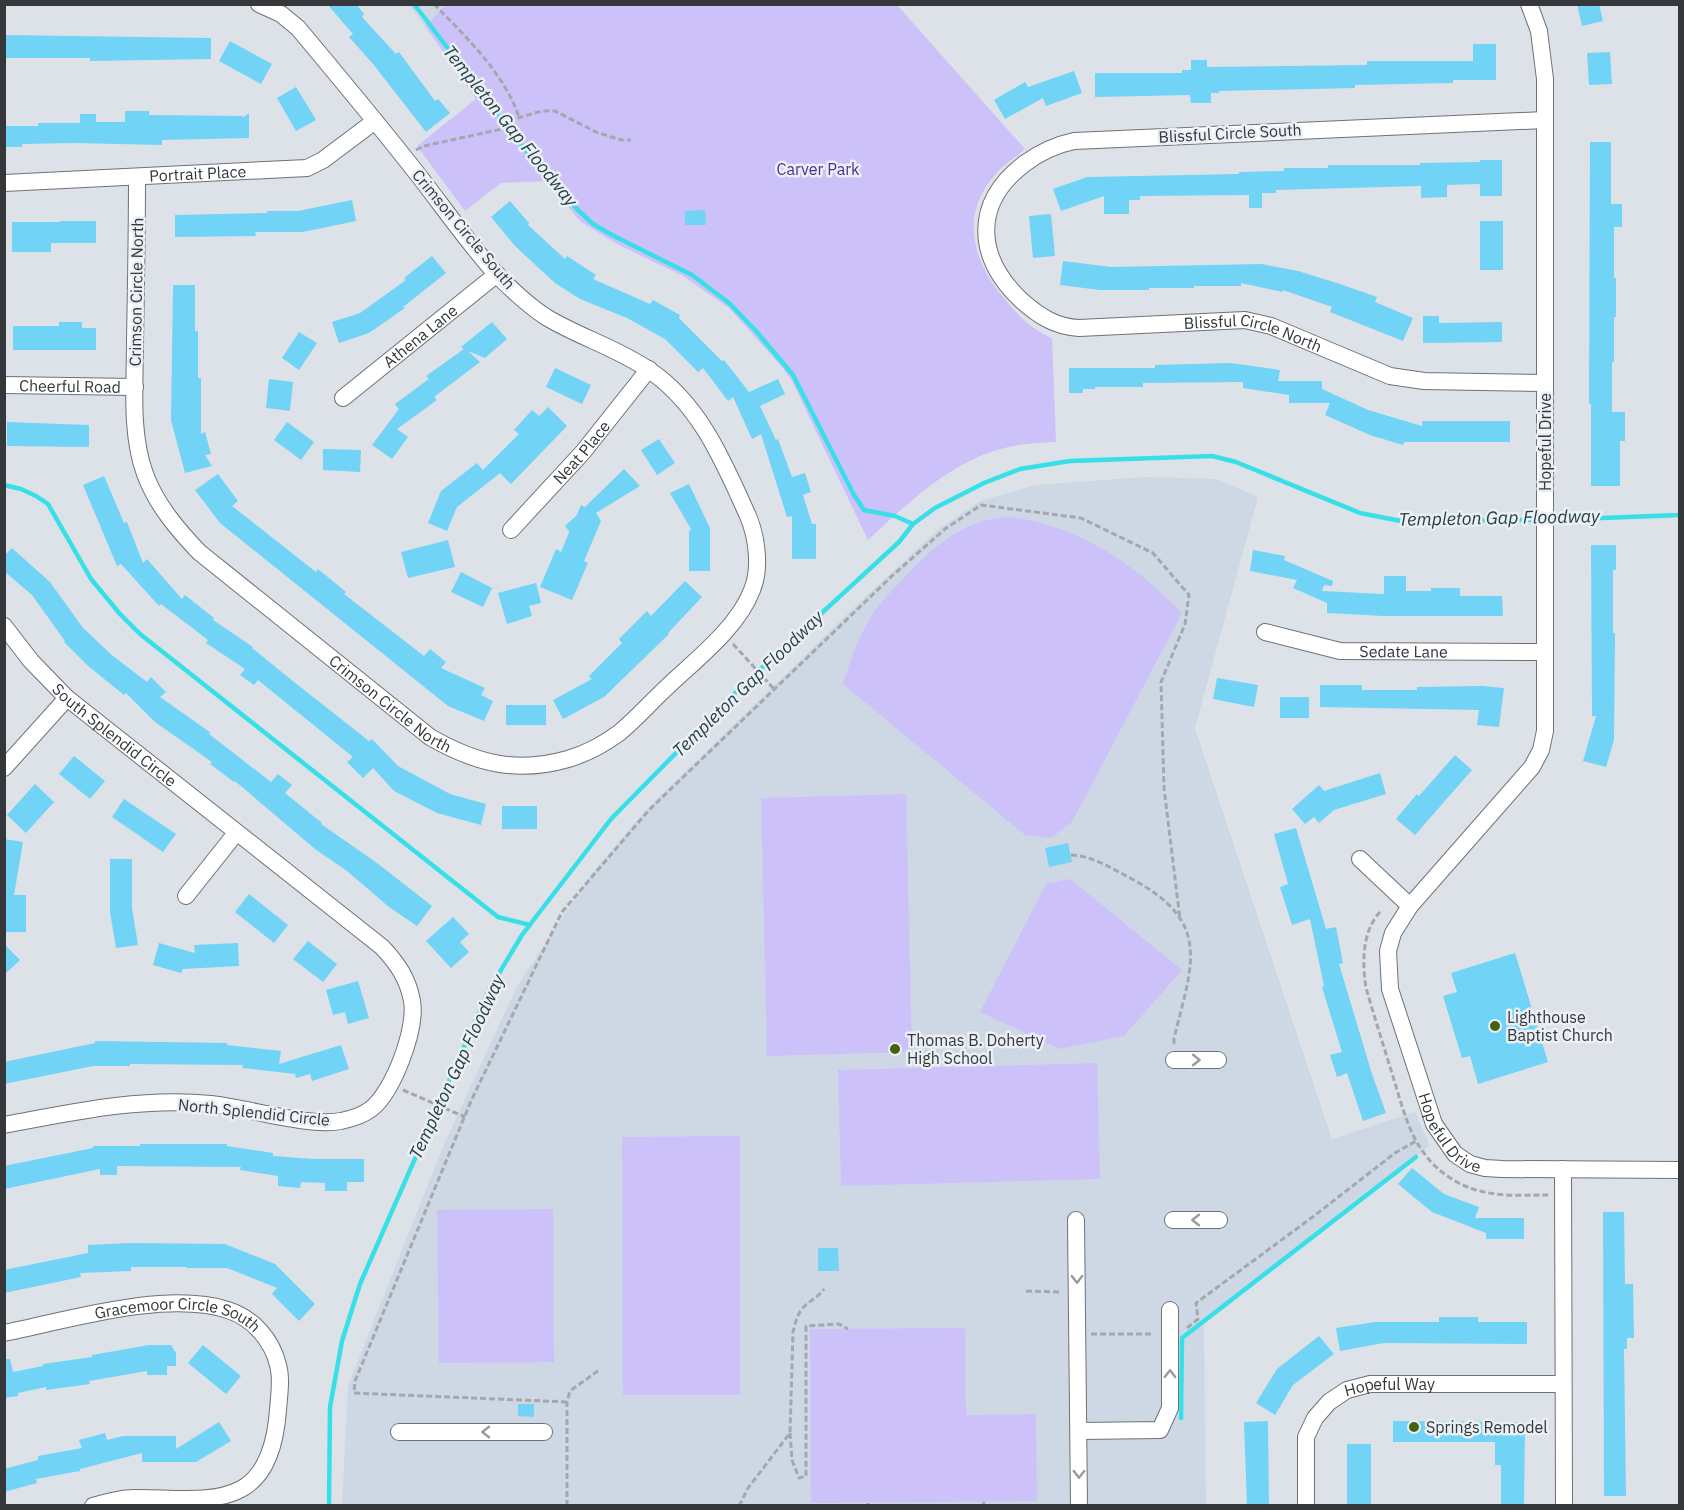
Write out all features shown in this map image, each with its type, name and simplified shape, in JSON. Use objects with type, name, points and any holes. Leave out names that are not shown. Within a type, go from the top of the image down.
[{"type":"street","name":"Crimson Circle South","points":[[259,4],[280,14],[298,28],[497,274],[533,308],[548,318],[649,369],[666,382],[698,418]]},
{"type":"street","name":"Hopeful Drive","points":[[1529,4],[1539,31],[1543,55],[1545,730],[1541,750],[1532,767],[1410,906],[1393,933],[1388,951],[1390,989],[1434,1124],[1455,1154],[1470,1164],[1485,1168],[1680,1170]]},
{"type":"street","name":"Blissful Circle South","points":[[989,253],[985,223],[989,207],[998,189],[1026,163],[1049,148],[1062,144],[1108,139],[1544,120]]},
{"type":"street","name":"Portrait Place","points":[[4,183],[306,168],[323,160],[375,121]]},
{"type":"street","name":"Crimson Circle North","points":[[137,177],[135,387],[139,445],[145,474],[164,511],[199,552],[420,730],[456,752],[486,763],[514,766],[543,765],[569,759],[596,747],[619,733],[723,633],[742,609],[753,588],[756,565],[755,543],[750,520],[713,442],[698,418]]},
{"type":"street","name":"Blissful Circle North","points":[[989,253],[996,269],[1013,292],[1033,310],[1059,325],[1079,328],[1245,321],[1271,326],[1390,376],[1424,381],[1545,383]]},
{"type":"street","name":"Athena Lane","points":[[343,398],[497,274]]},
{"type":"street","name":"Neat Place","points":[[511,530],[583,452],[649,369]]},
{"type":"street","name":"Cheerful Road","points":[[4,385],[135,387]]},
{"type":"street","name":"South Splendid Circle","points":[[4,626],[31,661],[67,698],[382,947],[400,966],[413,1004],[412,1025],[401,1058]]},
{"type":"street","name":"Sedate Lane","points":[[1265,632],[1340,651],[1544,652]]},
{"type":"street","points":[[4,768],[67,698]]},
{"type":"street","points":[[186,896],[236,833]]},
{"type":"street","points":[[1360,859],[1410,906]]},
{"type":"street","name":"North Splendid Circle","points":[[4,1125],[83,1109],[159,1102],[212,1104],[309,1120],[341,1121],[370,1109],[380,1099],[401,1058]]},
{"type":"street","points":[[1174,1060],[1218,1060]]},
{"type":"street","points":[[1563,1169],[1564,1506]]},
{"type":"street","points":[[1076,1220],[1079,1506]]},
{"type":"street","points":[[1173,1220],[1219,1220]]},
{"type":"street","name":"Gracemoor Circle South","points":[[4,1333],[172,1303],[228,1310],[247,1319],[261,1331],[272,1348],[278,1366],[280,1385],[272,1444],[265,1463],[243,1489],[224,1496],[131,1498],[93,1506]]},
{"type":"street","points":[[1079,1431],[1160,1430],[1170,1408],[1170,1310]]},
{"type":"street","name":"Hopeful Way","points":[[1306,1506],[1306,1437],[1315,1418],[1329,1401],[1347,1390],[1370,1384],[1563,1384]]},
{"type":"street","points":[[399,1432],[544,1432]]},
{"type":"path","points":[[434,4],[490,66],[515,105],[519,117]]},
{"type":"path","points":[[412,153],[424,146],[501,129],[514,119],[542,111],[555,111],[596,132],[621,140],[631,140]]},
{"type":"path","points":[[567,1402],[354,1393],[355,1381],[465,1117],[562,912],[649,810],[945,529],[981,505],[1081,518],[1153,553],[1189,595],[1185,624],[1161,682],[1164,788],[1180,919]]},
{"type":"path","points":[[723,633],[774,689]]},
{"type":"path","points":[[1071,855],[1086,855],[1144,885],[1173,907],[1187,928],[1192,949],[1188,983],[1174,1038],[1174,1060]]},
{"type":"path","points":[[1077,1334],[1179,1334],[1198,1319],[1196,1303],[1395,1153],[1416,1141],[1366,988],[1363,969],[1364,951],[1374,918],[1380,912]]},
{"type":"path","points":[[389,1084],[465,1117]]},
{"type":"path","points":[[824,1289],[803,1308],[793,1332],[790,1433],[792,1460],[799,1478],[806,1476],[806,1326],[839,1324],[848,1329]]},
{"type":"path","points":[[567,1506],[567,1402],[570,1391],[599,1370]]},
{"type":"path","points":[[739,1506],[748,1488],[790,1433]]},
{"type":"shaded area","points":[[408,5],[446,5],[425,26]]},
{"type":"shaded area","name":"Thomas B. Doherty High School","points":[[1146,477],[1217,479],[1258,497],[1195,728],[1332,1139],[1415,1112],[1430,1145],[1204,1324],[1206,1505],[342,1506],[348,1386],[442,1149],[517,986],[592,873],[644,812],[865,597],[940,528],[980,501],[1035,485]]},
{"type":"green space","name":"Carver Park","points":[[446,5],[897,5],[1025,149],[997,172],[983,191],[977,206],[974,238],[984,269],[1003,297],[1031,326],[1052,338],[1056,442],[1019,445],[997,450],[956,468],[919,495],[868,540],[792,381],[729,308],[683,276],[617,244],[581,222],[546,181],[501,183],[465,211],[417,146],[476,99],[425,26]]},
{"type":"green space","points":[[1009,517],[1060,529],[1104,550],[1144,578],[1182,613],[1072,822],[1051,838],[1025,835],[843,684],[857,643],[872,615],[912,569],[936,547],[963,529],[992,519]]},
{"type":"green space","points":[[906,794],[912,1052],[767,1056],[761,798]]},
{"type":"green space","points":[[1070,879],[1182,970],[1124,1036],[1060,1049],[980,1012],[1046,884]]},
{"type":"green space","points":[[1097,1063],[1100,1179],[841,1186],[838,1070]]},
{"type":"green space","points":[[740,1136],[740,1395],[623,1395],[622,1137]]},
{"type":"green space","points":[[553,1209],[554,1362],[439,1363],[437,1210]]},
{"type":"green space","points":[[965,1328],[966,1415],[1036,1414],[1037,1501],[811,1503],[810,1329]]},
{"type":"building","points":[[327,4],[356,4],[364,14],[362,17],[396,54],[399,52],[435,101],[438,99],[450,113],[426,132],[349,37],[353,34]]},
{"type":"building","points":[[1577,4],[1599,4],[1603,21],[1582,26]]},
{"type":"building","points":[[4,35],[211,38],[211,59],[90,61],[90,58],[4,58]]},
{"type":"building","points":[[230,41],[272,64],[261,84],[219,61]]},
{"type":"building","points":[[1473,44],[1496,44],[1496,80],[1355,85],[1355,88],[1219,91],[1219,93],[1211,93],[1211,103],[1191,103],[1190,95],[1095,97],[1095,73],[1182,73],[1182,70],[1191,70],[1191,60],[1207,60],[1207,67],[1367,65],[1367,61],[1473,61]]},
{"type":"building","points":[[1610,52],[1612,84],[1589,85],[1587,53]]},
{"type":"building","points":[[1074,71],[1082,93],[1046,106],[1043,98],[1005,119],[994,100],[1025,82],[1028,87]]},
{"type":"building","points":[[296,87],[316,120],[296,131],[277,98]]},
{"type":"building","points":[[125,111],[149,111],[149,115],[243,116],[242,118],[249,113],[249,138],[162,140],[162,145],[74,143],[22,144],[22,147],[4,147],[4,126],[80,123],[80,114],[96,114],[96,122],[125,122]]},
{"type":"building","points":[[1590,142],[1611,142],[1611,204],[1622,204],[1622,227],[1614,227],[1616,317],[1614,317],[1614,362],[1612,362],[1612,412],[1625,412],[1625,441],[1620,441],[1620,486],[1591,486]]},
{"type":"building","points":[[1480,160],[1502,160],[1502,196],[1480,196],[1480,184],[1447,185],[1447,197],[1421,198],[1421,186],[1276,190],[1276,193],[1262,193],[1262,208],[1249,208],[1249,195],[1140,196],[1140,200],[1129,200],[1129,214],[1104,214],[1104,196],[1061,211],[1053,189],[1087,177],[1239,174],[1239,172],[1284,171],[1284,168],[1328,168],[1328,165],[1420,165],[1420,163],[1480,162]]},
{"type":"building","points":[[352,200],[356,221],[303,232],[255,232],[256,236],[175,237],[175,215],[298,211]]},
{"type":"building","points":[[510,201],[529,223],[528,225],[565,259],[567,256],[596,275],[593,279],[650,304],[653,300],[680,315],[679,318],[722,361],[724,360],[749,392],[778,379],[785,394],[760,406],[776,440],[778,439],[792,477],[805,473],[811,492],[803,495],[812,524],[816,524],[816,559],[792,559],[792,516],[787,517],[761,434],[752,439],[733,397],[728,401],[703,368],[698,372],[665,339],[627,318],[580,299],[555,283],[515,246],[491,217]]},
{"type":"building","points":[[705,210],[706,225],[685,225],[685,211]]},
{"type":"building","points":[[1051,214],[1055,256],[1033,258],[1029,216]]},
{"type":"building","points":[[96,221],[96,243],[51,243],[51,252],[12,252],[12,222]]},
{"type":"building","points":[[1480,221],[1503,221],[1503,270],[1480,270]]},
{"type":"building","points":[[432,256],[446,273],[403,307],[405,308],[369,333],[339,343],[332,322],[360,313],[406,280],[404,278]]},
{"type":"building","points":[[1063,261],[1111,267],[1261,264],[1298,271],[1377,297],[1375,302],[1413,318],[1403,341],[1330,312],[1332,307],[1283,290],[1283,292],[1241,283],[1241,286],[1194,286],[1194,288],[1149,288],[1149,290],[1100,290],[1060,285]]},
{"type":"building","points":[[173,285],[195,285],[198,378],[201,378],[201,434],[205,432],[211,454],[205,455],[212,466],[185,473],[171,420]]},
{"type":"building","points":[[1423,316],[1439,316],[1439,323],[1502,322],[1502,342],[1423,343]]},
{"type":"building","points":[[59,322],[82,322],[82,328],[96,328],[96,350],[13,350],[13,326],[59,326]]},
{"type":"building","points":[[492,322],[507,339],[485,358],[468,351],[480,362],[434,397],[437,400],[397,429],[408,437],[392,459],[372,445],[399,409],[395,404],[429,379],[426,376],[464,349],[461,347]]},
{"type":"building","points":[[299,332],[317,343],[299,370],[282,358]]},
{"type":"building","points":[[1231,363],[1280,370],[1278,381],[1322,381],[1322,389],[1368,410],[1422,426],[1422,421],[1510,421],[1510,442],[1404,442],[1403,445],[1370,435],[1325,415],[1330,403],[1289,403],[1289,395],[1243,388],[1243,382],[1143,383],[1143,387],[1095,387],[1095,389],[1083,389],[1083,393],[1069,393],[1069,368],[1155,368],[1155,365]]},
{"type":"building","points":[[555,368],[591,385],[582,404],[546,387]]},
{"type":"building","points":[[269,379],[293,382],[290,411],[266,408]]},
{"type":"building","points":[[548,407],[567,426],[511,484],[500,473],[457,507],[447,531],[428,523],[441,491],[477,463],[483,470],[519,434],[514,430],[532,410],[539,416]]},
{"type":"building","points":[[7,422],[89,425],[89,447],[7,446]]},
{"type":"building","points":[[287,422],[314,442],[301,460],[274,440]]},
{"type":"building","points":[[659,439],[675,463],[657,475],[641,450]]},
{"type":"building","points":[[323,449],[361,450],[360,472],[323,470]]},
{"type":"building","points":[[624,469],[640,486],[596,513],[601,521],[584,561],[588,563],[572,600],[540,587],[556,549],[561,552],[570,530],[565,526],[577,515],[581,505],[585,507]]},
{"type":"building","points":[[218,474],[238,501],[232,506],[316,572],[318,569],[346,592],[344,594],[424,656],[430,649],[446,662],[441,668],[485,688],[481,695],[493,701],[484,721],[448,706],[220,523],[195,490]]},
{"type":"building","points":[[104,476],[124,523],[127,522],[143,563],[147,559],[182,599],[185,595],[214,618],[213,620],[253,647],[369,741],[372,739],[398,766],[450,794],[486,804],[481,825],[437,813],[394,791],[373,768],[363,778],[347,762],[353,757],[258,680],[254,685],[240,675],[245,669],[206,643],[208,640],[161,604],[159,606],[121,564],[117,566],[83,485]]},
{"type":"building","points":[[689,484],[710,528],[710,571],[689,571],[689,531],[691,529],[670,493]]},
{"type":"building","points":[[448,540],[455,567],[408,578],[401,552]]},
{"type":"building","points":[[1591,545],[1616,545],[1616,570],[1613,570],[1614,740],[1606,767],[1583,761],[1596,716],[1592,716]]},
{"type":"building","points":[[12,548],[50,582],[83,628],[113,656],[147,682],[151,677],[166,692],[160,697],[211,733],[209,734],[271,782],[278,774],[292,785],[285,793],[321,824],[377,863],[432,906],[417,926],[315,849],[235,781],[210,764],[212,762],[155,722],[126,693],[124,695],[87,665],[64,642],[32,595],[4,571],[4,556]]},
{"type":"building","points":[[1253,550],[1285,556],[1284,560],[1333,581],[1332,586],[1324,585],[1322,591],[1384,594],[1384,576],[1406,576],[1406,591],[1460,588],[1460,596],[1502,596],[1503,616],[1384,616],[1327,613],[1327,603],[1293,588],[1297,580],[1250,571]]},
{"type":"building","points":[[461,572],[492,588],[483,607],[451,592]]},
{"type":"building","points":[[685,581],[702,597],[669,634],[604,697],[563,719],[553,700],[592,679],[589,676],[622,643],[619,639],[647,611],[651,616]]},
{"type":"building","points":[[536,583],[541,603],[529,606],[532,616],[507,624],[498,593]]},
{"type":"building","points":[[1217,678],[1258,685],[1254,707],[1213,699]]},
{"type":"building","points":[[1320,685],[1362,685],[1362,690],[1417,690],[1417,687],[1482,686],[1504,688],[1499,727],[1477,725],[1479,710],[1320,707]]},
{"type":"building","points":[[1280,697],[1309,697],[1309,718],[1280,718]]},
{"type":"building","points":[[506,705],[546,705],[546,725],[506,725]]},
{"type":"building","points":[[1455,755],[1472,770],[1415,835],[1396,819]]},
{"type":"building","points":[[74,756],[105,781],[90,799],[59,774]]},
{"type":"building","points":[[1380,773],[1386,794],[1334,810],[1319,823],[1314,817],[1305,824],[1292,809],[1319,785],[1324,791]]},
{"type":"building","points":[[35,784],[54,802],[26,833],[7,815]]},
{"type":"building","points":[[124,799],[176,834],[163,852],[112,817]]},
{"type":"building","points":[[502,806],[537,806],[537,829],[502,829]]},
{"type":"building","points":[[1296,828],[1326,929],[1336,927],[1343,963],[1339,964],[1386,1113],[1363,1121],[1347,1073],[1337,1077],[1330,1055],[1342,1052],[1322,987],[1324,986],[1310,919],[1292,925],[1280,887],[1288,884],[1274,834]]},
{"type":"building","points":[[4,839],[23,842],[14,895],[26,895],[26,932],[4,932]]},
{"type":"building","points":[[1068,843],[1072,862],[1049,867],[1045,848]]},
{"type":"building","points":[[110,859],[132,859],[132,908],[138,945],[116,948],[110,912]]},
{"type":"building","points":[[249,894],[288,925],[274,943],[235,912]]},
{"type":"building","points":[[453,917],[469,934],[460,942],[469,952],[451,968],[426,941]]},
{"type":"building","points":[[308,941],[337,964],[323,982],[293,959]]},
{"type":"building","points":[[159,943],[195,953],[194,945],[238,943],[239,966],[183,969],[181,973],[153,965]]},
{"type":"building","points":[[4,944],[20,960],[4,975]]},
{"type":"building","name":"Lighthouse Baptist Church","points":[[1515,953],[1548,1062],[1478,1084],[1470,1056],[1462,1058],[1443,996],[1457,992],[1451,973]]},
{"type":"building","points":[[358,981],[369,1018],[348,1024],[345,1012],[333,1015],[326,990]]},
{"type":"building","points":[[95,1041],[227,1043],[227,1045],[281,1051],[279,1064],[341,1045],[349,1069],[312,1081],[310,1074],[296,1078],[295,1074],[242,1068],[243,1065],[130,1064],[130,1066],[93,1066],[4,1084],[4,1062],[95,1043]]},
{"type":"building","points":[[140,1144],[227,1144],[227,1146],[273,1153],[273,1156],[364,1159],[364,1182],[347,1182],[347,1191],[325,1191],[325,1183],[301,1182],[300,1188],[278,1186],[278,1176],[240,1170],[241,1167],[117,1166],[117,1175],[100,1175],[100,1169],[4,1189],[4,1166],[93,1148],[93,1146],[140,1146]]},
{"type":"building","points":[[1412,1168],[1444,1194],[1479,1207],[1475,1218],[1524,1218],[1524,1239],[1486,1239],[1486,1233],[1432,1212],[1398,1184]]},
{"type":"building","points":[[1603,1212],[1624,1212],[1625,1284],[1633,1284],[1634,1338],[1627,1338],[1627,1349],[1624,1349],[1626,1496],[1604,1496]]},
{"type":"building","points":[[225,1244],[275,1264],[315,1304],[299,1321],[272,1294],[277,1288],[227,1268],[131,1267],[131,1271],[80,1273],[81,1277],[4,1293],[4,1270],[88,1253],[88,1245]]},
{"type":"building","points":[[818,1248],[838,1248],[839,1271],[818,1271]]},
{"type":"building","points":[[1439,1317],[1478,1317],[1478,1322],[1527,1322],[1527,1344],[1384,1343],[1340,1351],[1336,1328],[1375,1322],[1439,1322]]},
{"type":"building","points":[[1319,1336],[1334,1354],[1293,1385],[1275,1415],[1256,1403],[1277,1369]]},
{"type":"building","points":[[149,1345],[171,1345],[176,1353],[176,1366],[167,1366],[167,1375],[147,1375],[147,1371],[89,1381],[90,1384],[46,1390],[46,1387],[4,1398],[4,1359],[10,1359],[13,1372],[43,1366],[43,1364]]},
{"type":"building","points":[[203,1345],[241,1376],[226,1394],[188,1363]]},
{"type":"building","points":[[518,1404],[534,1404],[534,1417],[518,1416]]},
{"type":"building","points":[[1268,1421],[1269,1506],[1247,1506],[1244,1422]]},
{"type":"building","points":[[1393,1421],[1525,1422],[1524,1506],[1501,1506],[1501,1465],[1495,1465],[1495,1442],[1393,1442]]},
{"type":"building","points":[[219,1422],[231,1441],[196,1462],[142,1462],[142,1453],[80,1469],[80,1471],[36,1479],[37,1483],[4,1492],[4,1469],[38,1460],[38,1456],[82,1448],[79,1440],[105,1433],[107,1440],[123,1436],[176,1436],[176,1449]]},
{"type":"building","points":[[1347,1444],[1371,1444],[1371,1506],[1347,1506]]},
{"type":"waterway","name":"Templeton Gap Floodway","points":[[414,4],[533,160],[578,210],[593,224],[612,235],[692,275],[729,303],[756,331],[793,375],[854,495],[864,510],[895,516],[913,524]]},
{"type":"waterway","name":"Templeton Gap Floodway","points":[[329,1506],[330,1407],[342,1341],[360,1284],[489,990],[522,935],[611,819],[737,691],[899,542],[913,524],[935,508],[984,483],[1020,469],[1070,461],[1212,456],[1236,462],[1360,513],[1401,521],[1541,520]]},
{"type":"waterway","points":[[4,485],[21,489],[48,504],[91,579],[140,634],[498,917],[530,925]]},
{"type":"waterway","name":"Templeton Gap Floodway","points":[[1549,520],[1680,515]]},
{"type":"waterway","points":[[1181,1418],[1182,1338],[1416,1157]]},
{"type":"place","name":"Lighthouse Baptist Church","points":[[1495,1026]]},
{"type":"place","name":"Thomas B. Doherty High School","points":[[895,1049]]},
{"type":"place","name":"Springs Remodel","points":[[1414,1427]]}]
